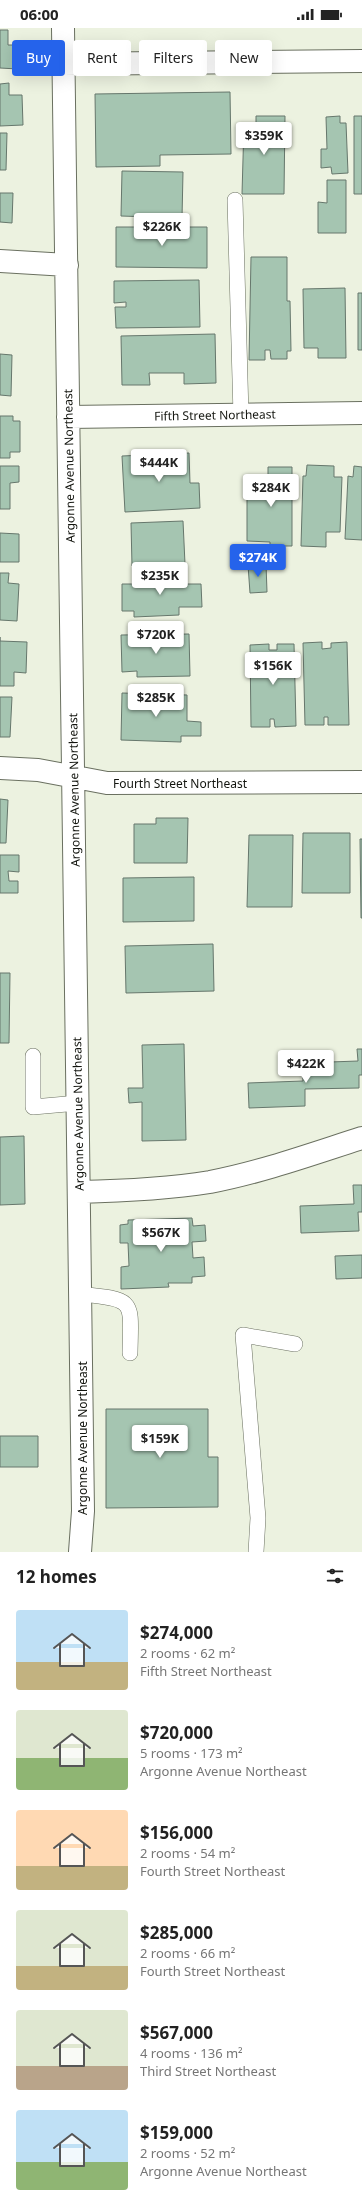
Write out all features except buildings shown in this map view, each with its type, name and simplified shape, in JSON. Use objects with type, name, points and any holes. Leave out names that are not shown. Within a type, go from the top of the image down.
[{"type":"street","name":"Argonne Avenue Northeast","points":[[63,28],[63,40]]},
{"type":"street","points":[[65,64],[362,61]]},
{"type":"street","name":"Argonne Avenue Northeast","points":[[64,76],[83,1511],[80,1552]]},
{"type":"street","points":[[0,261],[66,265]]},
{"type":"street","name":"Fifth Street Northeast","points":[[68,417],[362,413]]},
{"type":"street","name":"Fourth Street Northeast","points":[[0,768],[38,770],[107,783],[362,782]]},
{"type":"street","points":[[79,1192],[153,1190],[210,1182],[284,1163],[362,1138]]},
{"type":"lane","points":[[235,200],[241,415]]},
{"type":"lane","points":[[33,1056],[33,1107],[78,1103]]},
{"type":"lane","points":[[80,1294],[112,1297],[124,1302],[130,1308],[130,1353]]},
{"type":"lane","points":[[256,1552],[258,1518],[243,1335],[295,1344]]}]
